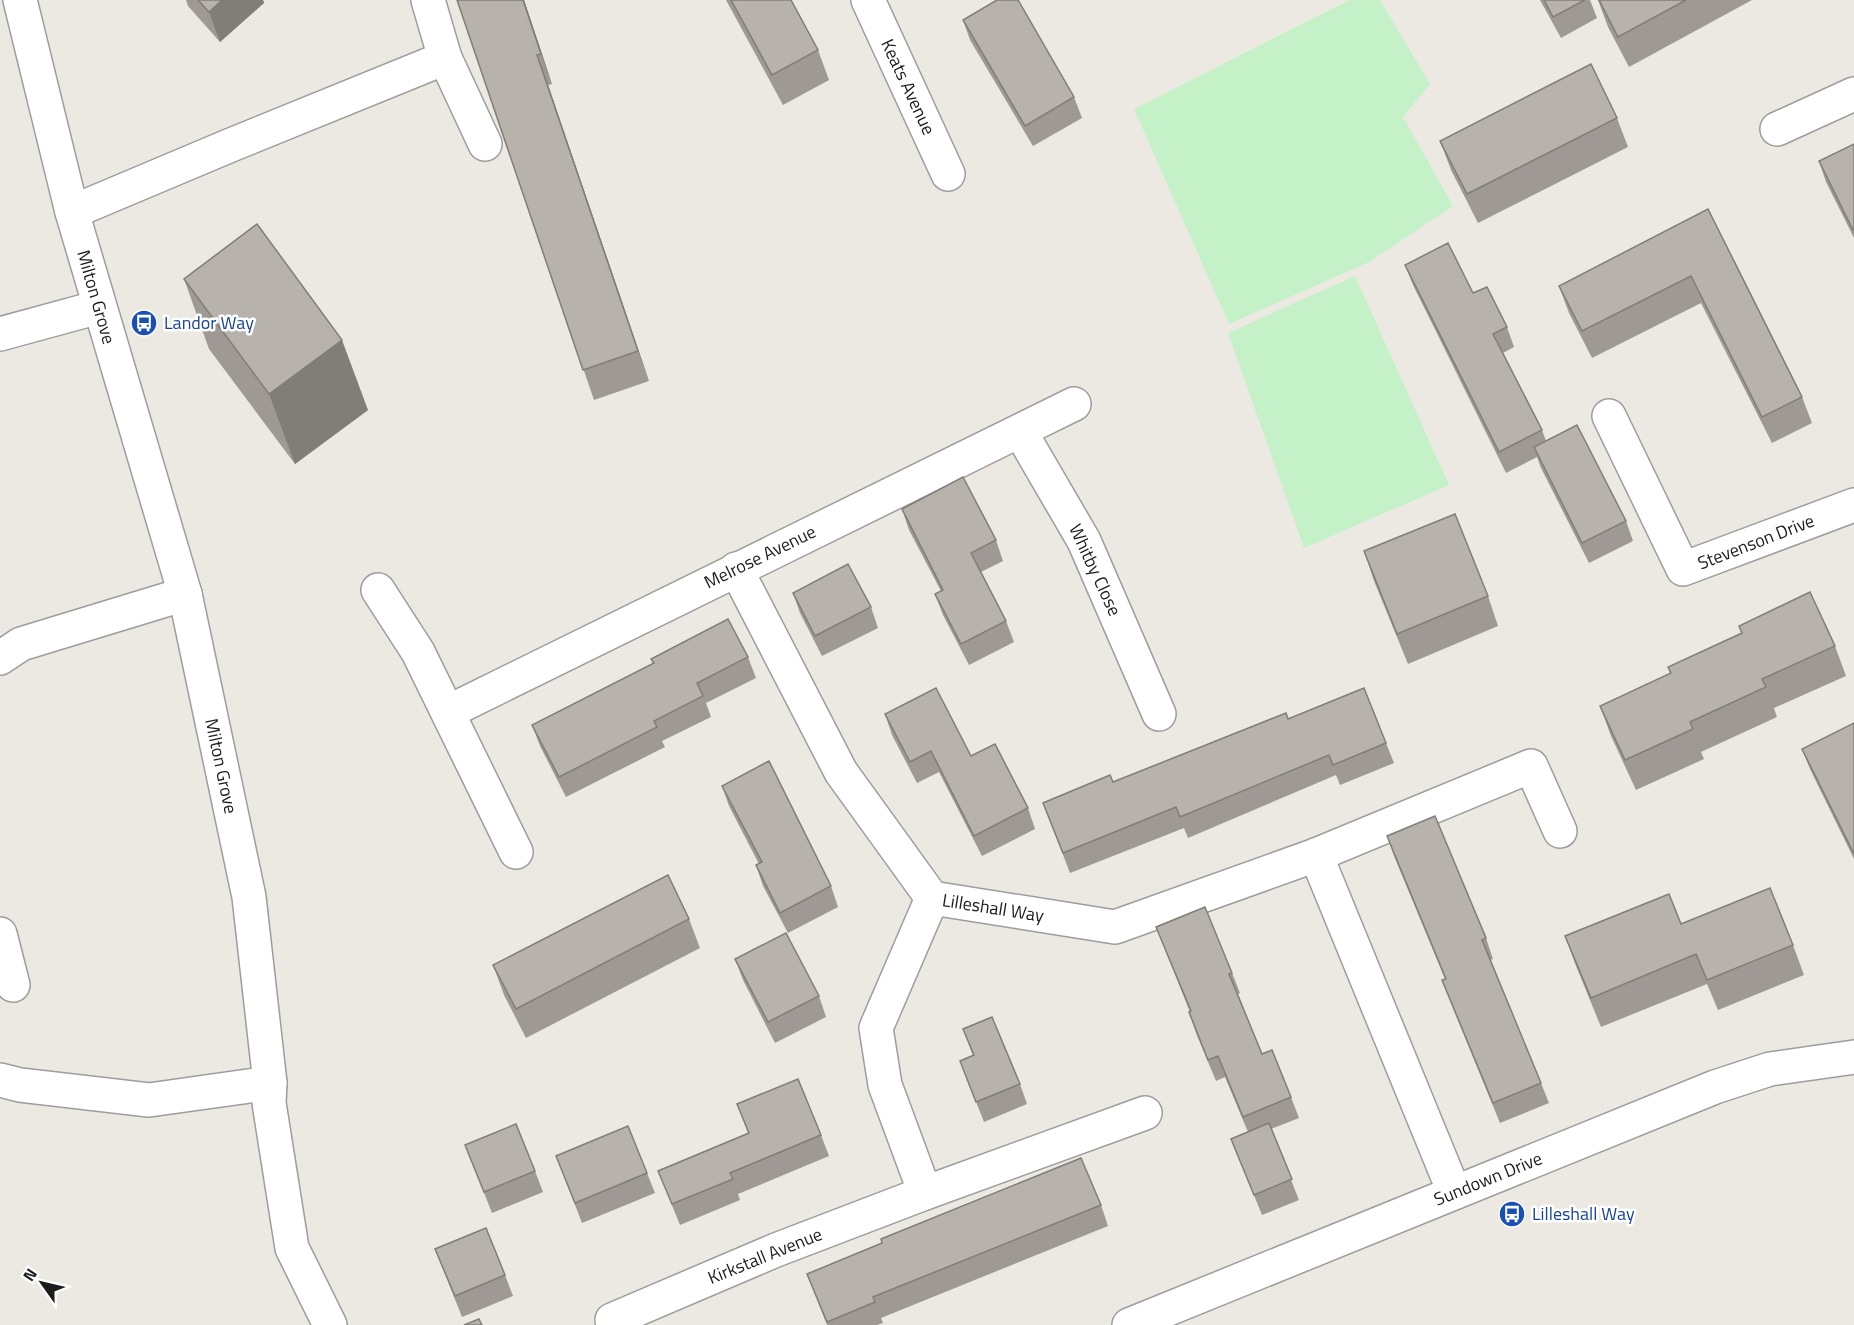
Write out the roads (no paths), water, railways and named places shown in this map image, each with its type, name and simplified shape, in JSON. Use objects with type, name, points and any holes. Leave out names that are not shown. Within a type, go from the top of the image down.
[{"type":"street","points":[[428,0],[445,58],[485,144]]},
{"type":"street","name":"Keats Avenue","points":[[868,0],[948,174]]},
{"type":"street","name":"Milton Grove","points":[[14,12],[185,594],[249,897],[270,1083],[269,1103],[292,1248],[330,1325]]},
{"type":"street","points":[[72,212],[445,58]]},
{"type":"street","points":[[1778,129],[1854,94]]},
{"type":"street","points":[[0,334],[99,307]]},
{"type":"street","name":"Melrose Avenue","points":[[448,712],[1074,404]]},
{"type":"street","name":"Stevenson Drive","points":[[1609,416],[1683,569],[1854,505]]},
{"type":"street","name":"Whitby Close","points":[[1020,431],[1084,541],[1159,714]]},
{"type":"street","name":"Lilleshall Way","points":[[736,569],[841,772],[932,898],[1115,927],[1316,855],[1531,766],[1560,831]]},
{"type":"street","points":[[378,590],[418,652],[516,852]]},
{"type":"street","points":[[0,657],[21,644],[185,594]]},
{"type":"street","points":[[1316,855],[1454,1192]]},
{"type":"street","points":[[925,1193],[885,1085],[876,1028],[932,898]]},
{"type":"street","points":[[0,934],[13,985]]},
{"type":"street","name":"Sundown Drive","points":[[1147,1322],[1454,1192],[1715,1088],[1770,1069],[1854,1058]]},
{"type":"street","points":[[0,1080],[20,1085],[149,1100],[270,1083]]},
{"type":"street","name":"Kirkstall Avenue","points":[[614,1325],[612,1320],[776,1250],[1145,1113]]},
{"type":"place","name":"Landor Way","points":[[144,323]]},
{"type":"place","name":"Lilleshall Way","points":[[1512,1214]]}]
